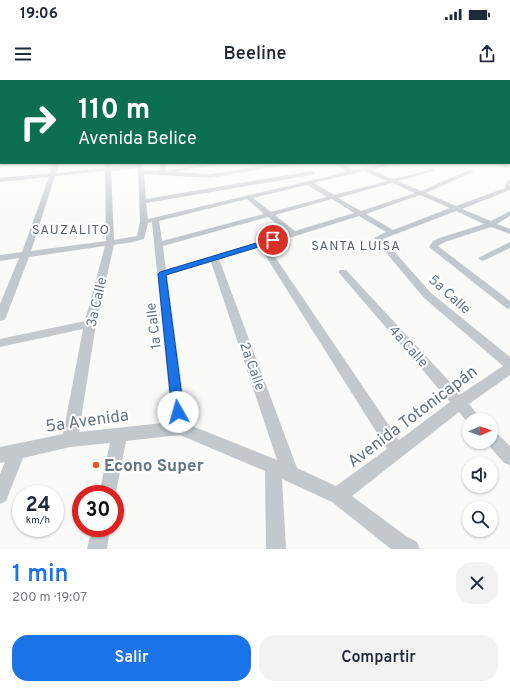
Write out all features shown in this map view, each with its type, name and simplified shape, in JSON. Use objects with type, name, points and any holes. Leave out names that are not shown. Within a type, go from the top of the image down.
[{"type":"street","points":[[0,316],[51,180]]},
{"type":"street","name":"3a Calle","points":[[70,440],[90,324],[110,243],[108,180]]},
{"type":"street","name":"1a Calle","points":[[142,180],[143,201],[158,245],[180,428]]},
{"type":"street","points":[[226,180],[233,185]]},
{"type":"street","points":[[143,201],[267,180]]},
{"type":"street","points":[[150,222],[321,180]]},
{"type":"street","points":[[158,245],[390,180],[510,232]]},
{"type":"street","points":[[162,274],[360,214],[422,193],[454,180]]},
{"type":"street","points":[[309,183],[391,232],[508,189],[510,182]]},
{"type":"street","points":[[249,198],[294,234]]},
{"type":"street","points":[[510,213],[491,224],[442,240],[436,243],[433,247],[510,306]]},
{"type":"street","name":"1a Calle","points":[[110,243],[133,240],[141,237],[150,222]]},
{"type":"street","name":"5a Calle","points":[[391,232],[378,238],[427,295],[510,364]]},
{"type":"street","points":[[0,258],[110,243]]},
{"type":"street","points":[[262,244],[396,449]]},
{"type":"street","points":[[482,258],[510,245]]},
{"type":"street","name":"2a Calle","points":[[214,258],[291,475]]},
{"type":"street","name":"4a Calle","points":[[343,272],[468,413]]},
{"type":"street","points":[[0,343],[90,324]]},
{"type":"street","name":"Avenida Totonicapán","points":[[338,496],[396,449],[510,368]]},
{"type":"street","points":[[180,428],[273,466],[338,496],[403,547]]},
{"type":"street","name":"5a Avenida","points":[[0,454],[70,440],[180,428]]},
{"type":"street","points":[[110,485],[120,434]]},
{"type":"street","points":[[498,444],[510,457]]},
{"type":"street","points":[[0,495],[18,451]]},
{"type":"street","points":[[273,466],[276,549]]},
{"type":"street","points":[[97,549],[99,537]]},
{"type":"place","name":"Econo Super","points":[[96,465]]},
{"type":"district","name":"SAUZALITO","points":[[71,229]]},
{"type":"district","name":"SANTA LUISA","points":[[356,245]]},
{"type":"route","points":[[178,412],[162,274],[273,240]]}]
